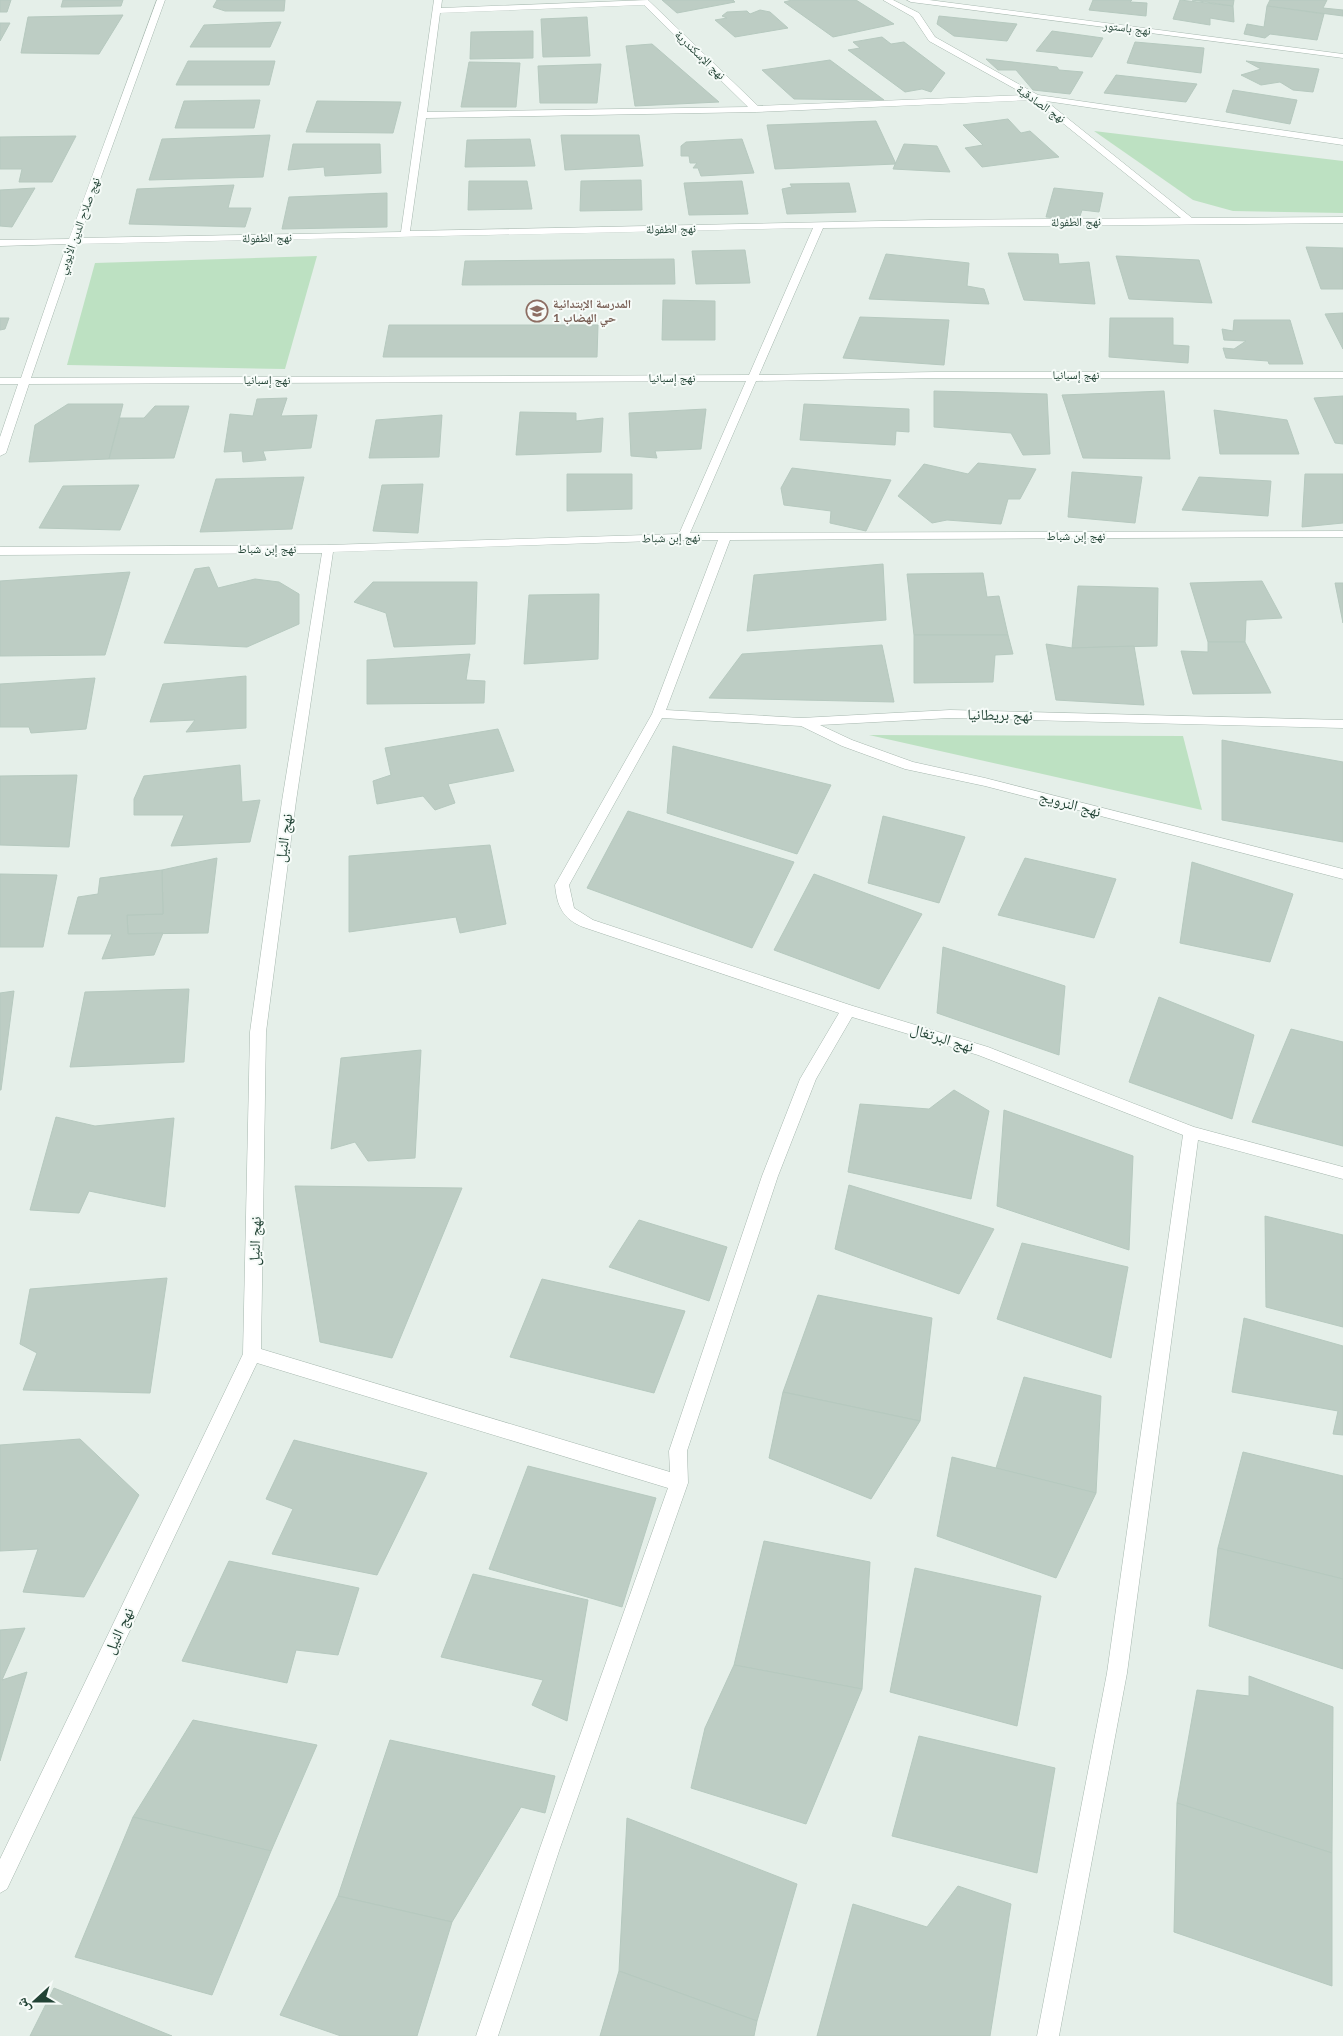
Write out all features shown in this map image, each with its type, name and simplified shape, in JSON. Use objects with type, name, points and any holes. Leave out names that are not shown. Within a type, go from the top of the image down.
[{"type":"street","name":"نهج صلاح الدين الأيوبي","points":[[0,453],[73,241],[161,0]]},
{"type":"street","points":[[405,235],[424,115],[438,0]]},
{"type":"street","name":"نهج الصادقية","points":[[887,0],[916,15],[932,39],[1036,98],[1190,221]]},
{"type":"street","name":"نهج باستور","points":[[911,0],[1343,56]]},
{"type":"street","points":[[437,11],[645,2]]},
{"type":"street","name":"نهج الإسكندرية","points":[[645,2],[756,109]]},
{"type":"street","points":[[424,115],[756,109],[1036,98],[1343,142]]},
{"type":"street","name":"نهج الطفولة","points":[[0,243],[818,226],[1343,220]]},
{"type":"street","points":[[683,537],[818,226]]},
{"type":"street","name":"نهج إسبانيا","points":[[0,381],[752,378],[936,374],[1343,375]]},
{"type":"street","name":"نهج إبن شباط","points":[[0,551],[328,549],[683,537],[1343,534]]},
{"type":"street","points":[[658,714],[726,537]]},
{"type":"street","name":"نهج النيل","points":[[0,1882],[252,1354],[258,1032],[289,801],[328,549]]},
{"type":"street","name":"نهج بريطانيا","points":[[658,714],[801,722],[950,714],[1343,724]]},
{"type":"street","name":"نهج البرتغال","points":[[658,714],[562,886],[562,901],[571,915],[607,930],[848,1010],[983,1051],[1192,1132],[1343,1173]]},
{"type":"street","name":"نهج النرويج","points":[[801,722],[870,752],[910,766],[986,782],[1343,874]]},
{"type":"street","points":[[487,2036],[550,1848],[679,1484],[678,1451],[770,1176],[808,1079],[848,1010]]},
{"type":"street","points":[[1048,2036],[1116,1673],[1192,1132]]},
{"type":"street","points":[[252,1354],[679,1484]]},
{"type":"green space","points":[[1094,131],[1343,161],[1343,213],[1233,211],[1193,200]]},
{"type":"green space","points":[[317,256],[285,369],[67,365],[95,263]]},
{"type":"green space","points":[[869,735],[1183,736],[1202,810]]},
{"type":"building","points":[[0,0],[11,0],[7,12],[0,12]]},
{"type":"building","points":[[63,0],[123,0],[121,6],[61,7]]},
{"type":"building","points":[[217,0],[285,0],[284,11],[225,11],[213,7]]},
{"type":"building","points":[[662,0],[733,0],[735,2],[677,13]]},
{"type":"building","points":[[792,0],[856,0],[894,24],[833,37],[784,2]]},
{"type":"building","points":[[1093,0],[1132,0],[1130,2],[1147,3],[1146,16],[1089,10]]},
{"type":"building","points":[[1180,0],[1233,6],[1234,22],[1210,18],[1210,25],[1173,19]]},
{"type":"building","points":[[1192,0],[1234,0],[1233,6]]},
{"type":"building","points":[[1270,0],[1327,0],[1323,8],[1343,10],[1343,16],[1267,6]]},
{"type":"building","points":[[1267,6],[1324,14],[1317,40],[1270,34],[1265,38],[1244,34],[1247,24],[1264,27]]},
{"type":"building","points":[[760,10],[770,12],[788,28],[735,37],[715,20],[727,18],[722,16],[727,12],[747,11],[750,14]]},
{"type":"building","points":[[123,15],[99,54],[21,53],[28,17]]},
{"type":"building","points":[[939,16],[1017,24],[1007,41],[954,36],[937,24]]},
{"type":"building","points":[[587,17],[590,56],[543,57],[541,19]]},
{"type":"building","points":[[281,22],[270,47],[190,47],[204,25]]},
{"type":"building","points":[[0,23],[10,23],[0,41]]},
{"type":"building","points":[[533,31],[533,58],[470,59],[471,32]]},
{"type":"building","points":[[1052,31],[1103,38],[1092,57],[1036,51]]},
{"type":"building","points":[[882,37],[891,44],[904,42],[945,73],[931,92],[922,89],[905,92],[848,50],[860,48],[853,42]]},
{"type":"building","points":[[1135,42],[1204,48],[1201,73],[1127,63]]},
{"type":"building","points":[[652,44],[719,102],[635,106],[626,46]]},
{"type":"building","points":[[986,59],[1057,67],[1059,70],[1083,72],[1070,94],[1033,90],[1016,70],[998,70]]},
{"type":"building","points":[[830,60],[884,100],[794,99],[762,70]]},
{"type":"building","points":[[188,61],[275,61],[269,85],[176,85]]},
{"type":"building","points":[[1246,61],[1319,69],[1313,92],[1293,90],[1280,82],[1261,85],[1241,75],[1261,69]]},
{"type":"building","points":[[469,62],[520,63],[516,107],[461,107]]},
{"type":"building","points":[[601,64],[597,103],[540,103],[538,66]]},
{"type":"building","points":[[1116,75],[1197,84],[1186,102],[1104,93]]},
{"type":"building","points":[[1233,90],[1297,100],[1290,124],[1226,112]]},
{"type":"building","points":[[260,100],[254,128],[175,128],[184,101]]},
{"type":"building","points":[[317,101],[401,102],[393,133],[306,132]]},
{"type":"building","points":[[1008,119],[1021,133],[1030,131],[1059,157],[982,167],[965,148],[983,145],[963,125]]},
{"type":"building","points":[[876,121],[896,164],[775,169],[767,125]]},
{"type":"building","points":[[270,135],[263,177],[149,180],[162,139]]},
{"type":"building","points":[[561,135],[639,135],[643,166],[565,170]]},
{"type":"building","points":[[76,136],[52,182],[19,182],[22,169],[0,169],[0,137]]},
{"type":"building","points":[[530,139],[535,166],[465,167],[467,140]]},
{"type":"building","points":[[742,139],[754,173],[701,176],[698,168],[693,168],[697,163],[690,163],[689,156],[681,156],[681,146],[686,142]]},
{"type":"building","points":[[293,144],[380,144],[381,173],[325,176],[324,167],[288,170]]},
{"type":"building","points":[[904,144],[937,146],[950,172],[893,169]]},
{"type":"building","points":[[641,180],[642,210],[580,211],[581,181]]},
{"type":"building","points":[[469,181],[527,181],[532,209],[468,210]]},
{"type":"building","points":[[742,181],[748,214],[689,215],[684,183]]},
{"type":"building","points":[[849,183],[856,212],[787,214],[782,189],[792,187],[790,184]]},
{"type":"building","points":[[234,185],[228,208],[251,208],[245,227],[129,224],[137,189]]},
{"type":"building","points":[[35,188],[12,227],[0,226],[0,190]]},
{"type":"building","points":[[1054,188],[1103,193],[1099,212],[1082,210],[1080,216],[1073,215],[1072,219],[1046,217]]},
{"type":"building","points":[[387,193],[387,227],[282,229],[289,197]]},
{"type":"building","points":[[1306,247],[1343,248],[1343,289],[1321,289]]},
{"type":"building","points":[[745,250],[750,283],[696,284],[692,251]]},
{"type":"building","points":[[1008,253],[1058,254],[1059,264],[1089,262],[1095,304],[1024,300]]},
{"type":"building","points":[[886,254],[969,263],[967,286],[984,289],[989,304],[869,299]]},
{"type":"building","points":[[1116,256],[1199,260],[1212,303],[1129,299]]},
{"type":"building","points":[[674,259],[675,284],[462,285],[465,261]]},
{"type":"building","points":[[663,300],[715,301],[715,340],[662,340]]},
{"type":"building","points":[[1343,313],[1343,349],[1325,314]]},
{"type":"building","points":[[860,317],[949,320],[944,365],[843,358]]},
{"type":"building","points":[[0,318],[9,318],[5,329],[0,330]]},
{"type":"building","points":[[1110,318],[1173,318],[1173,345],[1189,346],[1188,363],[1109,357]]},
{"type":"building","points":[[1234,320],[1290,320],[1303,364],[1269,364],[1268,361],[1226,358],[1223,348],[1234,349],[1246,341],[1224,340],[1222,329],[1233,331]]},
{"type":"building","points":[[389,325],[598,325],[597,357],[383,357]]},
{"type":"building","points":[[934,391],[1047,394],[1050,454],[1023,455],[1011,433],[934,427]]},
{"type":"building","points":[[1164,391],[1170,459],[1083,458],[1062,395]]},
{"type":"building","points":[[1343,396],[1343,444],[1335,443],[1314,398]]},
{"type":"building","points":[[287,398],[281,416],[317,415],[311,448],[263,451],[266,460],[243,462],[242,451],[224,452],[230,414],[253,416],[257,399]]},
{"type":"building","points":[[68,404],[123,404],[109,459],[29,462],[35,425]]},
{"type":"building","points":[[804,404],[909,409],[909,432],[896,431],[895,445],[800,440]]},
{"type":"building","points":[[155,406],[189,406],[174,458],[109,459],[120,418],[144,418]]},
{"type":"building","points":[[706,409],[701,449],[655,451],[657,458],[631,456],[629,413]]},
{"type":"building","points":[[1214,410],[1287,420],[1299,454],[1220,454]]},
{"type":"building","points":[[520,412],[576,413],[576,421],[603,418],[601,452],[516,455]]},
{"type":"building","points":[[442,415],[439,457],[369,458],[376,420]]},
{"type":"building","points":[[978,463],[1036,469],[1020,499],[1008,499],[1001,524],[947,520],[932,523],[898,496],[924,464],[968,474]]},
{"type":"building","points":[[792,468],[891,480],[866,531],[830,523],[831,511],[784,505],[781,488]]},
{"type":"building","points":[[1072,472],[1142,477],[1135,523],[1068,517]]},
{"type":"building","points":[[567,474],[632,474],[632,509],[567,511]]},
{"type":"building","points":[[1305,474],[1343,474],[1343,523],[1302,527]]},
{"type":"building","points":[[304,477],[292,529],[200,532],[216,479]]},
{"type":"building","points":[[1199,477],[1271,481],[1268,516],[1182,510]]},
{"type":"building","points":[[423,484],[418,533],[373,531],[382,485]]},
{"type":"building","points":[[139,485],[120,530],[39,528],[63,486]]},
{"type":"building","points":[[883,564],[886,620],[747,631],[754,575]]},
{"type":"building","points":[[209,567],[218,588],[255,579],[279,582],[299,594],[299,624],[247,647],[164,643],[195,569]]},
{"type":"building","points":[[130,572],[105,655],[0,656],[0,581]]},
{"type":"building","points":[[983,573],[987,597],[999,596],[1008,635],[914,635],[907,574]]},
{"type":"building","points":[[1262,581],[1282,618],[1246,620],[1245,642],[1208,642],[1190,583]]},
{"type":"building","points":[[373,582],[477,582],[475,644],[394,647],[386,613],[354,602]]},
{"type":"building","points":[[1335,583],[1343,583],[1343,623]]},
{"type":"building","points":[[1078,586],[1158,588],[1157,646],[1072,648]]},
{"type":"building","points":[[599,594],[598,659],[524,664],[529,595]]},
{"type":"building","points":[[914,635],[1008,635],[1013,654],[995,655],[993,682],[914,683]]},
{"type":"building","points":[[1208,642],[1245,642],[1271,693],[1193,694],[1181,651],[1208,652]]},
{"type":"building","points":[[1046,644],[1072,648],[1134,646],[1144,705],[1056,700]]},
{"type":"building","points":[[882,645],[894,702],[709,698],[742,654]]},
{"type":"building","points":[[470,654],[466,680],[485,681],[484,703],[367,704],[367,660]]},
{"type":"building","points":[[246,676],[246,728],[186,732],[195,720],[150,722],[163,684]]},
{"type":"building","points":[[95,678],[86,729],[31,733],[29,727],[0,727],[0,684]]},
{"type":"building","points":[[498,729],[514,771],[448,784],[455,803],[435,810],[423,796],[377,804],[373,781],[391,775],[385,748]]},
{"type":"building","points":[[1222,740],[1343,762],[1343,842],[1222,820]]},
{"type":"building","points":[[673,746],[831,785],[797,854],[667,813]]},
{"type":"building","points":[[240,765],[242,802],[260,800],[250,842],[171,846],[184,815],[134,815],[134,799],[144,776]]},
{"type":"building","points":[[77,775],[69,847],[0,845],[0,776]]},
{"type":"building","points":[[628,811],[794,862],[752,948],[587,888]]},
{"type":"building","points":[[883,816],[965,837],[939,903],[868,883]]},
{"type":"building","points":[[490,845],[506,924],[460,933],[456,917],[349,932],[349,856]]},
{"type":"building","points":[[217,858],[208,933],[128,934],[127,915],[163,914],[162,870]]},
{"type":"building","points":[[1025,858],[1116,879],[1094,938],[998,915]]},
{"type":"building","points":[[1192,862],[1293,894],[1270,962],[1180,943]]},
{"type":"building","points":[[162,870],[163,914],[127,915],[128,934],[163,933],[154,955],[102,959],[112,934],[68,934],[78,897],[98,894],[100,878]]},
{"type":"building","points":[[0,874],[57,875],[43,947],[0,947]]},
{"type":"building","points":[[814,874],[922,914],[879,989],[774,950]]},
{"type":"building","points":[[943,947],[1065,986],[1059,1055],[937,1013]]},
{"type":"building","points":[[189,989],[184,1062],[70,1067],[85,992]]},
{"type":"building","points":[[14,991],[1,1090],[0,1090],[0,993]]},
{"type":"building","points":[[1159,997],[1254,1035],[1232,1119],[1129,1082]]},
{"type":"building","points":[[1291,1029],[1343,1042],[1343,1146],[1252,1122]]},
{"type":"building","points":[[421,1050],[415,1158],[368,1161],[355,1142],[331,1149],[341,1058]]},
{"type":"building","points":[[954,1090],[989,1111],[971,1199],[848,1172],[860,1104],[929,1109]]},
{"type":"building","points":[[1004,1110],[1133,1156],[1129,1250],[997,1206]]},
{"type":"building","points":[[56,1117],[95,1126],[174,1118],[165,1207],[89,1191],[79,1213],[30,1210]]},
{"type":"building","points":[[849,1185],[994,1229],[959,1294],[835,1249]]},
{"type":"building","points":[[295,1186],[462,1188],[392,1358],[320,1342]]},
{"type":"building","points":[[1265,1216],[1343,1235],[1343,1327],[1266,1307]]},
{"type":"building","points":[[639,1220],[727,1247],[709,1301],[609,1267]]},
{"type":"building","points":[[1022,1243],[1128,1267],[1111,1358],[997,1319]]},
{"type":"building","points":[[167,1278],[150,1393],[23,1390],[37,1353],[20,1344],[30,1289]]},
{"type":"building","points":[[542,1279],[685,1311],[654,1393],[510,1357]]},
{"type":"building","points":[[818,1295],[932,1318],[920,1421],[783,1392]]},
{"type":"building","points":[[1244,1318],[1343,1346],[1343,1435],[1333,1434],[1338,1411],[1232,1392]]},
{"type":"building","points":[[1024,1377],[1101,1396],[1096,1493],[996,1468]]},
{"type":"building","points":[[783,1392],[920,1421],[871,1499],[769,1458]]},
{"type":"building","points":[[80,1439],[139,1495],[84,1597],[23,1592],[38,1549],[0,1551],[0,1445]]},
{"type":"building","points":[[294,1440],[427,1473],[377,1575],[272,1554],[293,1509],[266,1499]]},
{"type":"building","points":[[1243,1452],[1343,1476],[1343,1579],[1218,1548]]},
{"type":"building","points":[[952,1457],[1096,1493],[1056,1578],[937,1536]]},
{"type":"building","points":[[528,1466],[656,1498],[622,1607],[489,1569]]},
{"type":"building","points":[[764,1541],[870,1562],[862,1689],[734,1665]]},
{"type":"building","points":[[1218,1548],[1343,1579],[1343,1669],[1209,1626]]},
{"type":"building","points":[[229,1561],[359,1588],[338,1655],[296,1650],[287,1683],[182,1661]]},
{"type":"building","points":[[915,1568],[1041,1596],[1017,1726],[890,1692]]},
{"type":"building","points":[[473,1574],[588,1600],[567,1721],[532,1705],[543,1680],[441,1657]]},
{"type":"building","points":[[25,1628],[2,1680],[27,1672],[0,1761],[0,1630]]},
{"type":"building","points":[[734,1665],[862,1689],[806,1824],[691,1788],[705,1728]]},
{"type":"building","points":[[1249,1676],[1333,1707],[1332,1853],[1177,1803],[1197,1690],[1249,1696]]},
{"type":"building","points":[[193,1720],[317,1745],[271,1851],[133,1817]]},
{"type":"building","points":[[919,1736],[1055,1768],[1037,1873],[892,1836]]},
{"type":"building","points":[[390,1740],[555,1776],[545,1813],[521,1807],[452,1922],[338,1896]]},
{"type":"building","points":[[1177,1803],[1332,1853],[1332,1986],[1174,1932]]},
{"type":"building","points":[[133,1817],[271,1851],[212,1995],[75,1957]]},
{"type":"building","points":[[627,1818],[797,1884],[757,2021],[619,1971]]},
{"type":"building","points":[[958,1886],[1011,1904],[990,2036],[817,2036],[853,1904],[927,1927]]},
{"type":"building","points":[[338,1896],[452,1922],[417,2036],[341,2036],[280,2015]]},
{"type":"building","points":[[619,1971],[757,2021],[754,2036],[600,2036]]},
{"type":"building","points":[[54,1988],[172,2036],[30,2036]]},
{"type":"place","name":"المدرسة الإبتدائية حي الهضاب 1","points":[[537,311]]}]
